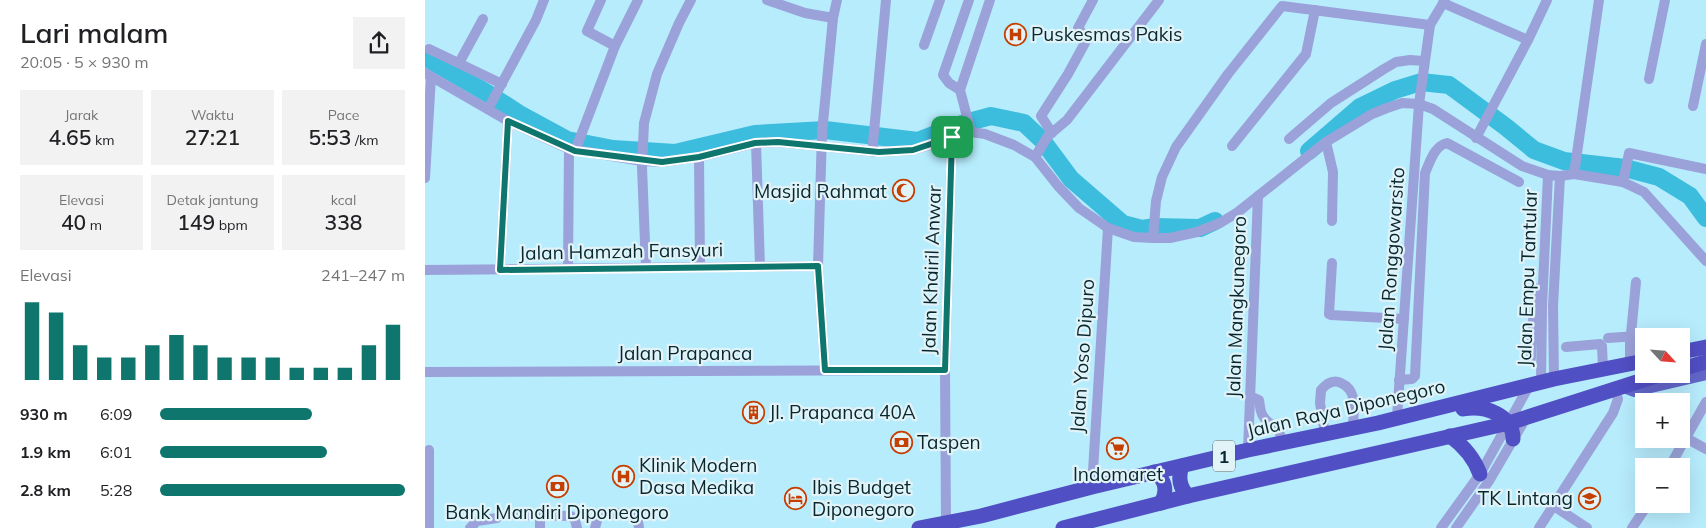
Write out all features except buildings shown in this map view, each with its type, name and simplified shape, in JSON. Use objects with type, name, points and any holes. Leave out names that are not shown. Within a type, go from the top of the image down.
[{"type":"highway","points":[[1690,350],[1706,347]]},
{"type":"highway","name":"Jalan Raya Diponegoro","points":[[919,528],[981,516],[1092,486],[1397,418],[1635,361]]},
{"type":"highway","points":[[1690,366],[1706,362]]},
{"type":"highway","name":"1","points":[[1063,528],[1188,496],[1509,423],[1635,382]]},
{"type":"highway","points":[[1413,414],[1425,418],[1472,407],[1483,408],[1503,417],[1509,423],[1513,439]]},
{"type":"highway","points":[[1450,436],[1467,452],[1476,464],[1480,474]]},
{"type":"highway","points":[[1182,466],[1180,483],[1188,496]]},
{"type":"highway","points":[[1154,472],[1161,478],[1165,487],[1161,503]]},
{"type":"main road","points":[[1690,344],[1706,341]]},
{"type":"main road","points":[[1617,387],[1634,391],[1706,374]]},
{"type":"street","points":[[490,106],[545,0]]},
{"type":"street","points":[[601,0],[587,32],[615,46]]},
{"type":"street","points":[[568,269],[576,145],[615,46],[638,0]]},
{"type":"street","points":[[646,268],[642,153],[644,124],[657,74],[691,0]]},
{"type":"street","points":[[767,0],[805,13],[833,18]]},
{"type":"street","points":[[825,370],[818,266],[822,133],[833,18],[837,0]]},
{"type":"street","points":[[873,147],[886,0]]},
{"type":"street","points":[[924,45],[940,0]]},
{"type":"street","points":[[960,90],[946,80],[943,73],[969,0]]},
{"type":"street","points":[[989,0],[960,90],[970,124],[985,134],[1014,145],[1035,157],[1058,186],[1079,208],[1108,228],[1134,237],[1153,235],[1170,238],[1197,232],[1220,224],[1238,212],[1326,142],[1371,114],[1402,103],[1419,104],[1433,109],[1522,166],[1549,175],[1560,176],[1575,169],[1624,173],[1644,192],[1706,261]]},
{"type":"street","points":[[1050,134],[1041,116],[1069,74],[1086,41],[1086,37],[1078,28],[1093,0]]},
{"type":"street","points":[[1035,157],[1050,134],[1067,120],[1159,0]]},
{"type":"street","points":[[1476,138],[1547,0]]},
{"type":"street","points":[[1575,169],[1599,0]]},
{"type":"street","points":[[1649,79],[1665,0]]},
{"type":"street","points":[[1153,235],[1156,201],[1162,177],[1176,147],[1228,74],[1282,6],[1430,25],[1441,3],[1528,40]]},
{"type":"street","points":[[1232,146],[1306,54],[1315,10]]},
{"type":"street","points":[[459,63],[483,19]]},
{"type":"street","name":"Jalan Ronggowarsito","points":[[1397,418],[1419,104],[1430,25]]},
{"type":"street","points":[[959,28],[978,34]]},
{"type":"street","points":[[1693,106],[1706,44]]},
{"type":"street","points":[[429,49],[459,63],[500,88]]},
{"type":"street","points":[[1289,139],[1331,103],[1384,68],[1396,62],[1410,60],[1424,65]]},
{"type":"street","points":[[425,178],[428,75],[490,106],[508,121],[576,145],[642,153],[662,162],[699,157],[755,143],[778,142],[913,150],[952,137],[970,124]]},
{"type":"street","points":[[500,270],[508,121]]},
{"type":"street","name":"Jalan Khairil Anwar","points":[[946,524],[945,370],[952,137]]},
{"type":"street","points":[[1326,142],[1333,172],[1332,221]]},
{"type":"street","points":[[755,143],[760,267]]},
{"type":"street","points":[[1399,380],[1412,379],[1415,376],[1425,173],[1431,160],[1439,148],[1447,143],[1519,182]]},
{"type":"street","points":[[1624,173],[1629,152],[1706,169]]},
{"type":"street","points":[[699,157],[700,267]]},
{"type":"street","name":"Jalan Empu Tantular","points":[[1541,383],[1538,307],[1549,175]]},
{"type":"street","name":"Jalan Empu Tantular","points":[[1541,383],[1553,306],[1560,176]]},
{"type":"street","name":"Jalan Mangkunegoro","points":[[1248,450],[1258,196]]},
{"type":"street","name":"Jalan Yoso Dipuro","points":[[1092,486],[1108,228]]},
{"type":"street","points":[[1332,262],[1329,314],[1404,319]]},
{"type":"street","name":"Jalan Hamzah Fansyuri","points":[[425,270],[818,266]]},
{"type":"street","points":[[1635,350],[1631,336],[1636,282]]},
{"type":"street","points":[[1531,358],[1538,307],[1535,288]]},
{"type":"street","points":[[1538,307],[1553,306]]},
{"type":"street","points":[[1608,338],[1635,336]]},
{"type":"street","points":[[1566,347],[1601,345],[1603,369]]},
{"type":"street","name":"Jalan Prapanca","points":[[425,372],[945,370]]},
{"type":"street","points":[[1325,434],[1320,403],[1321,390],[1326,384],[1337,381],[1348,386],[1353,395],[1353,428]]},
{"type":"street","points":[[1441,528],[1480,474],[1509,423],[1541,383]]},
{"type":"street","points":[[1539,528],[1617,407],[1617,387]]},
{"type":"street","points":[[1250,396],[1259,400],[1262,415],[1280,431],[1282,443]]},
{"type":"street","points":[[1690,431],[1706,402]]},
{"type":"street","points":[[1456,528],[1489,481],[1526,418]]},
{"type":"street","points":[[1690,440],[1706,449]]},
{"type":"street","points":[[429,450],[429,528]]},
{"type":"street","points":[[1554,506],[1587,528]]},
{"type":"street","points":[[595,528],[597,517],[602,514],[611,513],[633,515],[638,521],[639,528]]},
{"type":"street","points":[[1632,528],[1641,513]]},
{"type":"street","points":[[540,514],[540,528]]},
{"type":"street","points":[[514,515],[571,516],[575,520],[577,528]]},
{"type":"street","points":[[470,528],[477,521],[497,518]]},
{"type":"waterway","points":[[425,57],[521,115],[567,140],[613,149],[675,153],[755,134],[825,130],[918,141],[965,123],[991,116],[1024,123],[1042,140],[1071,179],[1123,224],[1142,229],[1155,227],[1200,228],[1215,221]]},
{"type":"waterway","points":[[1309,151],[1360,107],[1395,90],[1421,82],[1449,85],[1534,150],[1564,161],[1625,168],[1659,177],[1690,196],[1706,218]]},
{"type":"place","name":"Puskesmas Pakis","points":[[1015,34]]},
{"type":"place","name":"Masjid Rahmat","points":[[903,191]]},
{"type":"place","name":"Jl. Prapanca 40A","points":[[753,412]]},
{"type":"place","name":"Taspen","points":[[901,442]]},
{"type":"place","name":"Indomaret","points":[[1118,448]]},
{"type":"place","name":"Klinik Modern Dasa Medika","points":[[623,476]]},
{"type":"place","name":"Bank Mandiri Diponegoro","points":[[557,486]]},
{"type":"place","name":"Ibis Budget Diponegoro","points":[[796,498]]},
{"type":"place","name":"TK Lintang","points":[[1589,498]]},
{"type":"route","points":[[508,121],[575,151],[642,161],[662,162],[699,157],[755,143],[778,142],[879,152],[913,150],[952,137],[945,370],[825,370],[818,266],[500,270],[508,121]]}]
